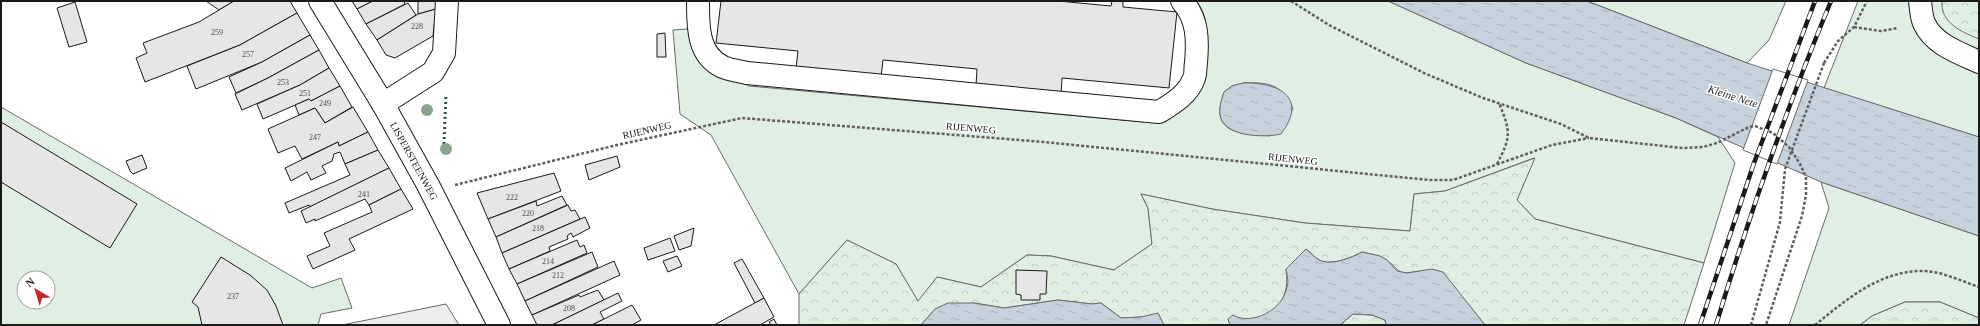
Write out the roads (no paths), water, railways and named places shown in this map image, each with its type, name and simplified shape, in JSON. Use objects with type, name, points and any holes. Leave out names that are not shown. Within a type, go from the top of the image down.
[{"type":"street","name":"LISPERSTEENWEG","points":[[320,1],[383,104],[428,185],[499,325]]},
{"type":"street","points":[[383,104],[433,72],[444,53],[447,1]]},
{"type":"street","points":[[698,9],[700,38],[706,55],[722,67],[747,73],[1159,112],[1180,98],[1194,78],[1197,53],[1196,26],[1190,10],[1182,1]]},
{"type":"street","points":[[1920,1],[1924,22],[1934,38],[1953,50],[1979,62]]},
{"type":"water","name":"Kleine Nete","points":[[1388,1],[1587,1],[1747,63],[1979,137],[1979,236],[1821,182],[1676,118],[1526,63]]},
{"type":"water","points":[[1243,83],[1268,85],[1286,94],[1291,101],[1292,110],[1289,121],[1281,134],[1265,136],[1245,134],[1228,127],[1222,122],[1220,108],[1224,92],[1232,86]]},
{"type":"water","points":[[1306,249],[1317,259],[1324,262],[1335,262],[1352,257],[1362,252],[1380,256],[1387,260],[1397,271],[1407,273],[1432,269],[1443,272],[1485,325],[1386,325],[1385,320],[1372,315],[1353,314],[1340,325],[1230,325],[1228,319],[1233,315],[1241,318],[1257,317],[1266,314],[1280,303],[1288,285],[1286,269]]},
{"type":"water","points":[[1058,300],[1092,304],[1101,303],[1121,318],[1141,317],[1158,313],[1164,325],[921,325],[935,309],[948,303],[974,303],[1004,308]]},
{"type":"railway","points":[[1700,325],[1754,163],[1815,1]]},
{"type":"railway","points":[[1716,325],[1769,162],[1831,1]]}]
